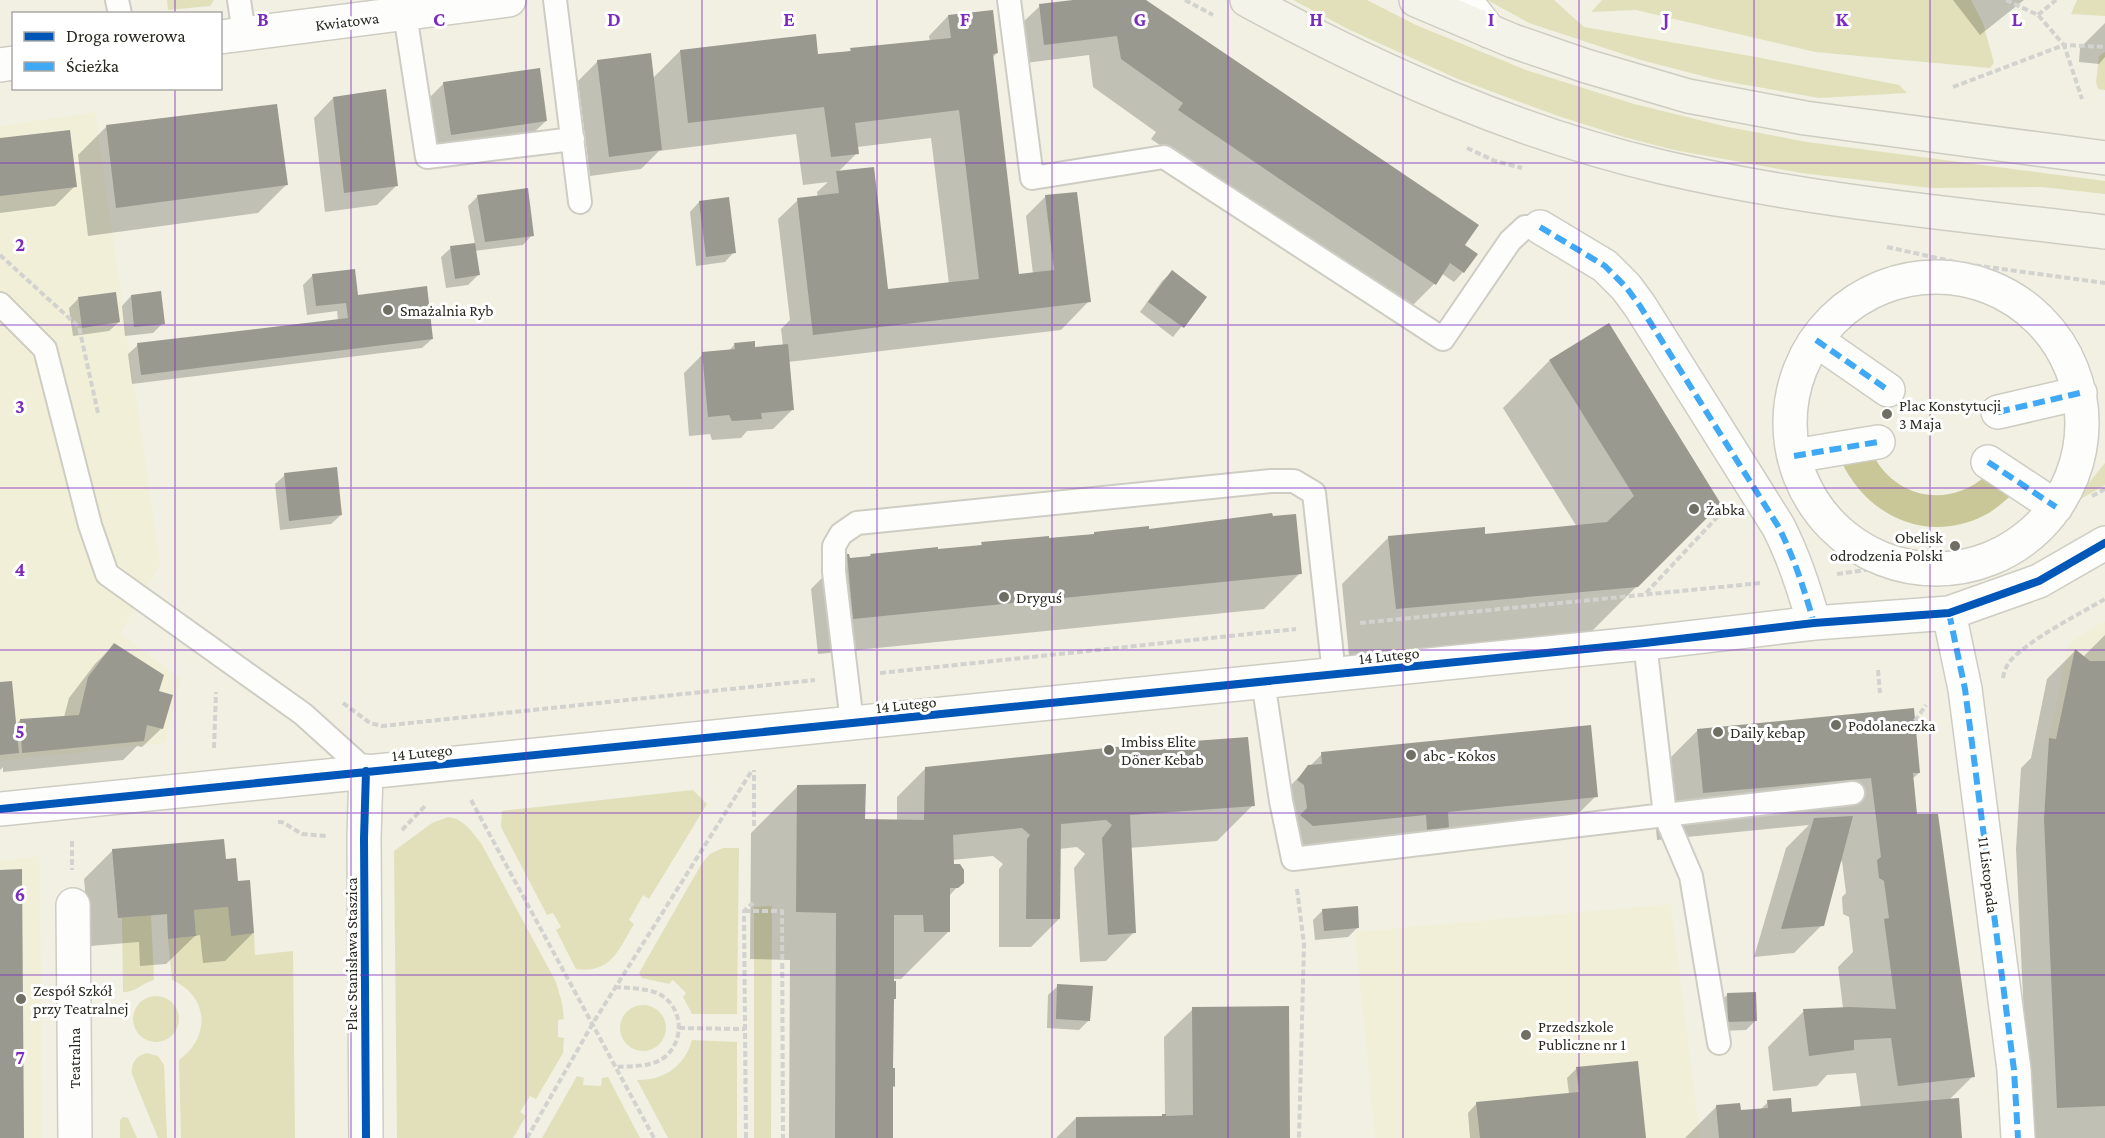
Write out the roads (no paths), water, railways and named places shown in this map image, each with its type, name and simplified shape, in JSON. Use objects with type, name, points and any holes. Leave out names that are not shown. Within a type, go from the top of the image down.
[{"type":"main road","points":[[1247,0],[1404,79],[1496,116],[1605,152],[1662,167],[1797,192],[2105,232]]},
{"type":"main road","points":[[1416,0],[1489,31],[1586,66],[1688,96],[1805,118],[2105,158]]},
{"type":"street","name":"Kwiatowa","points":[[232,36],[405,14],[461,3],[510,0]]},
{"type":"street","points":[[1465,0],[1489,31]]},
{"type":"street","points":[[1540,227],[1605,266],[1626,286],[1751,482],[1792,553],[1814,622],[1949,613],[2039,581],[2105,543]]},
{"type":"street","points":[[1943,276],[1984,284],[2020,303],[2042,321],[2066,355],[2080,393],[2083,420],[2078,459],[2069,484],[2056,507],[2025,539],[1987,560],[1973,564],[1945,569],[1902,565],[1864,550],[1832,526],[1808,493],[1794,456],[1791,442],[1791,402],[1803,363],[1816,340],[1843,310],[1877,289],[1915,278],[1943,276]]},
{"type":"street","points":[[1816,340],[1888,390]]},
{"type":"street","points":[[1998,412],[2080,393]]},
{"type":"street","points":[[1794,456],[1878,442]]},
{"type":"street","points":[[1988,462],[2056,507]]},
{"type":"street","name":"11 Listopada","points":[[1949,613],[1965,689],[2014,1070],[2018,1138]]},
{"type":"street","name":"14 Lutego","points":[[0,809],[1645,643],[1814,622]]},
{"type":"street","name":"Plac Stanisława Staszica","points":[[366,771],[364,838],[366,1138]]},
{"type":"street","name":"Teatralna","points":[[73,905],[75,1138]]},
{"type":"lane","points":[[232,36],[239,0]]},
{"type":"lane","points":[[555,0],[580,202]]},
{"type":"lane","points":[[1009,0],[1032,178],[1164,157],[1443,339],[1510,241],[1525,227],[1540,227]]},
{"type":"lane","points":[[405,14],[427,157],[573,139]]},
{"type":"lane","points":[[0,304],[45,350],[90,525],[107,574],[303,714],[366,771]]},
{"type":"lane","points":[[852,723],[834,572],[834,546],[841,534],[857,523],[1271,481],[1294,481],[1314,493],[1334,674]]},
{"type":"lane","points":[[1645,643],[1665,815],[1691,876],[1719,1043]]},
{"type":"lane","points":[[1263,681],[1281,801],[1293,859],[1852,793]]},
{"type":"place","name":"Smażalnia Ryb","points":[[388,310]]},
{"type":"place","name":"Plac Konstytucji 3 Maja","points":[[1887,414]]},
{"type":"place","name":"Żabka","points":[[1694,509]]},
{"type":"place","name":"Obelisk odrodzenia Polski","points":[[1955,546]]},
{"type":"place","name":"Dryguś","points":[[1004,597]]},
{"type":"place","name":"Podolaneczka","points":[[1836,725]]},
{"type":"place","name":"Daily kebap","points":[[1718,732]]},
{"type":"place","name":"Imbiss Elite Döner Kebab","points":[[1109,750]]},
{"type":"place","name":"abc - Kokos","points":[[1411,755]]},
{"type":"place","name":"Zespół Szkół przy Teatralnej","points":[[21,999]]},
{"type":"place","name":"Przedszkole Publiczne nr 1","points":[[1526,1035]]}]
